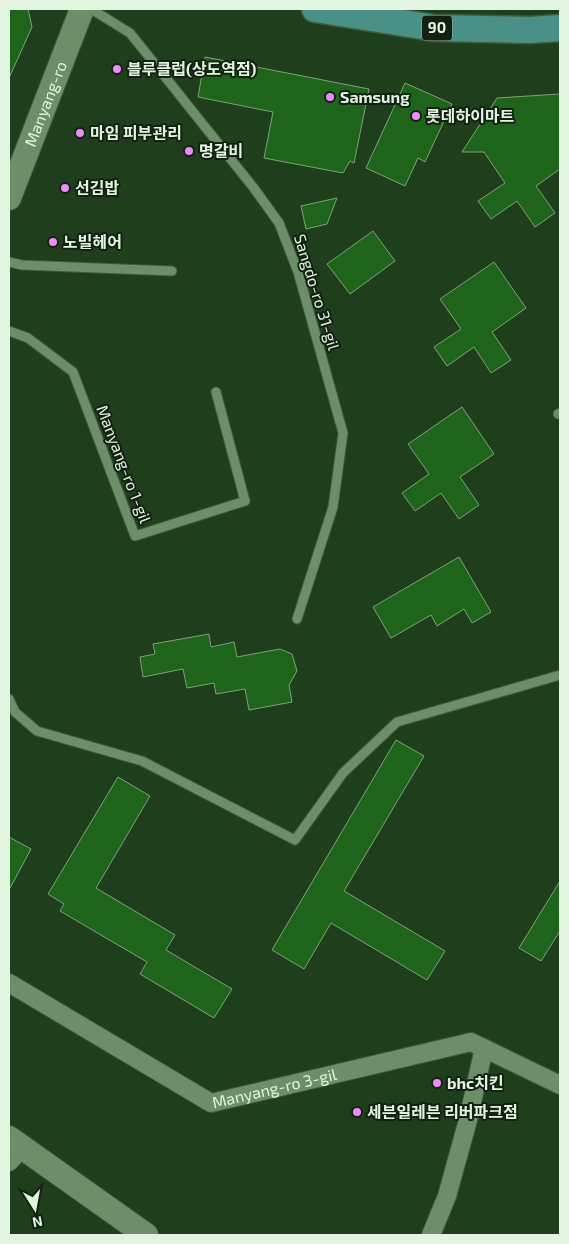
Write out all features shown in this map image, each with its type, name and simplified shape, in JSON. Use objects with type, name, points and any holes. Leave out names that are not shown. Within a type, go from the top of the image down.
[{"type":"main road","name":"90","points":[[315,9],[434,28],[530,30],[560,28]]},
{"type":"street","name":"Manyang-ro","points":[[9,198],[82,9]]},
{"type":"street","name":"Manyang-ro 3-gil","points":[[9,983],[211,1104],[471,1042],[560,1085]]},
{"type":"street","points":[[431,1235],[447,1196],[468,1120],[484,1048]]},
{"type":"street","points":[[13,1149],[146,1235]]},
{"type":"lane","name":"Sangdo-ro 31-gil","points":[[91,9],[130,33],[253,187],[279,223],[298,272],[343,433],[333,507],[297,619]]},
{"type":"lane","points":[[9,262],[22,265],[172,272]]},
{"type":"lane","name":"Manyang-ro 1-gil","points":[[9,331],[28,338],[74,372],[135,536],[245,501],[216,392]]},
{"type":"lane","points":[[9,699],[16,712],[37,731],[142,761],[295,840],[343,773],[397,722],[560,675]]},
{"type":"building","points":[[9,9],[28,9],[32,27],[9,78]]},
{"type":"building","points":[[205,57],[369,89],[354,163],[350,161],[343,173],[264,158],[273,112],[198,97]]},
{"type":"building","points":[[405,83],[452,104],[425,162],[418,158],[405,186],[366,168]]},
{"type":"building","points":[[560,94],[560,169],[536,186],[555,213],[535,227],[517,201],[491,219],[478,201],[505,183],[484,152],[462,152],[497,98]]},
{"type":"building","points":[[337,198],[327,224],[306,229],[301,206]]},
{"type":"building","points":[[373,231],[395,261],[350,294],[327,264]]},
{"type":"building","points":[[494,262],[526,308],[492,332],[511,360],[491,373],[474,347],[447,366],[434,347],[461,329],[440,299]]},
{"type":"building","points":[[462,407],[494,454],[460,477],[479,505],[459,519],[441,493],[415,511],[402,493],[429,474],[408,444]]},
{"type":"building","points":[[459,557],[491,612],[472,623],[464,609],[437,626],[431,615],[391,638],[373,607]]},
{"type":"building","points":[[209,634],[211,647],[234,642],[237,657],[280,649],[292,654],[297,671],[289,685],[292,702],[249,710],[245,689],[216,694],[214,683],[187,688],[183,669],[143,677],[140,657],[155,654],[153,644]]},
{"type":"building","points":[[396,740],[424,756],[344,891],[445,951],[427,980],[331,923],[304,969],[272,950]]},
{"type":"building","points":[[118,777],[150,796],[96,888],[175,935],[166,950],[232,989],[214,1018],[140,974],[147,962],[60,911],[64,904],[48,894]]},
{"type":"building","points":[[9,837],[31,849],[9,890]]},
{"type":"building","points":[[560,881],[560,931],[541,961],[519,948]]},
{"type":"place","name":"블루클럽(상도역점)","points":[[117,69]]},
{"type":"place","name":"Samsung","points":[[330,97]]},
{"type":"place","name":"롯데하이마트","points":[[416,116]]},
{"type":"place","name":"마임 피부관리","points":[[80,133]]},
{"type":"place","name":"명갈비","points":[[189,151]]},
{"type":"place","name":"선김밥","points":[[65,188]]},
{"type":"place","name":"노빌헤어","points":[[53,242]]},
{"type":"place","name":"bhc치킨","points":[[437,1083]]},
{"type":"place","name":"세븐일레븐 리버파크점","points":[[357,1112]]}]
